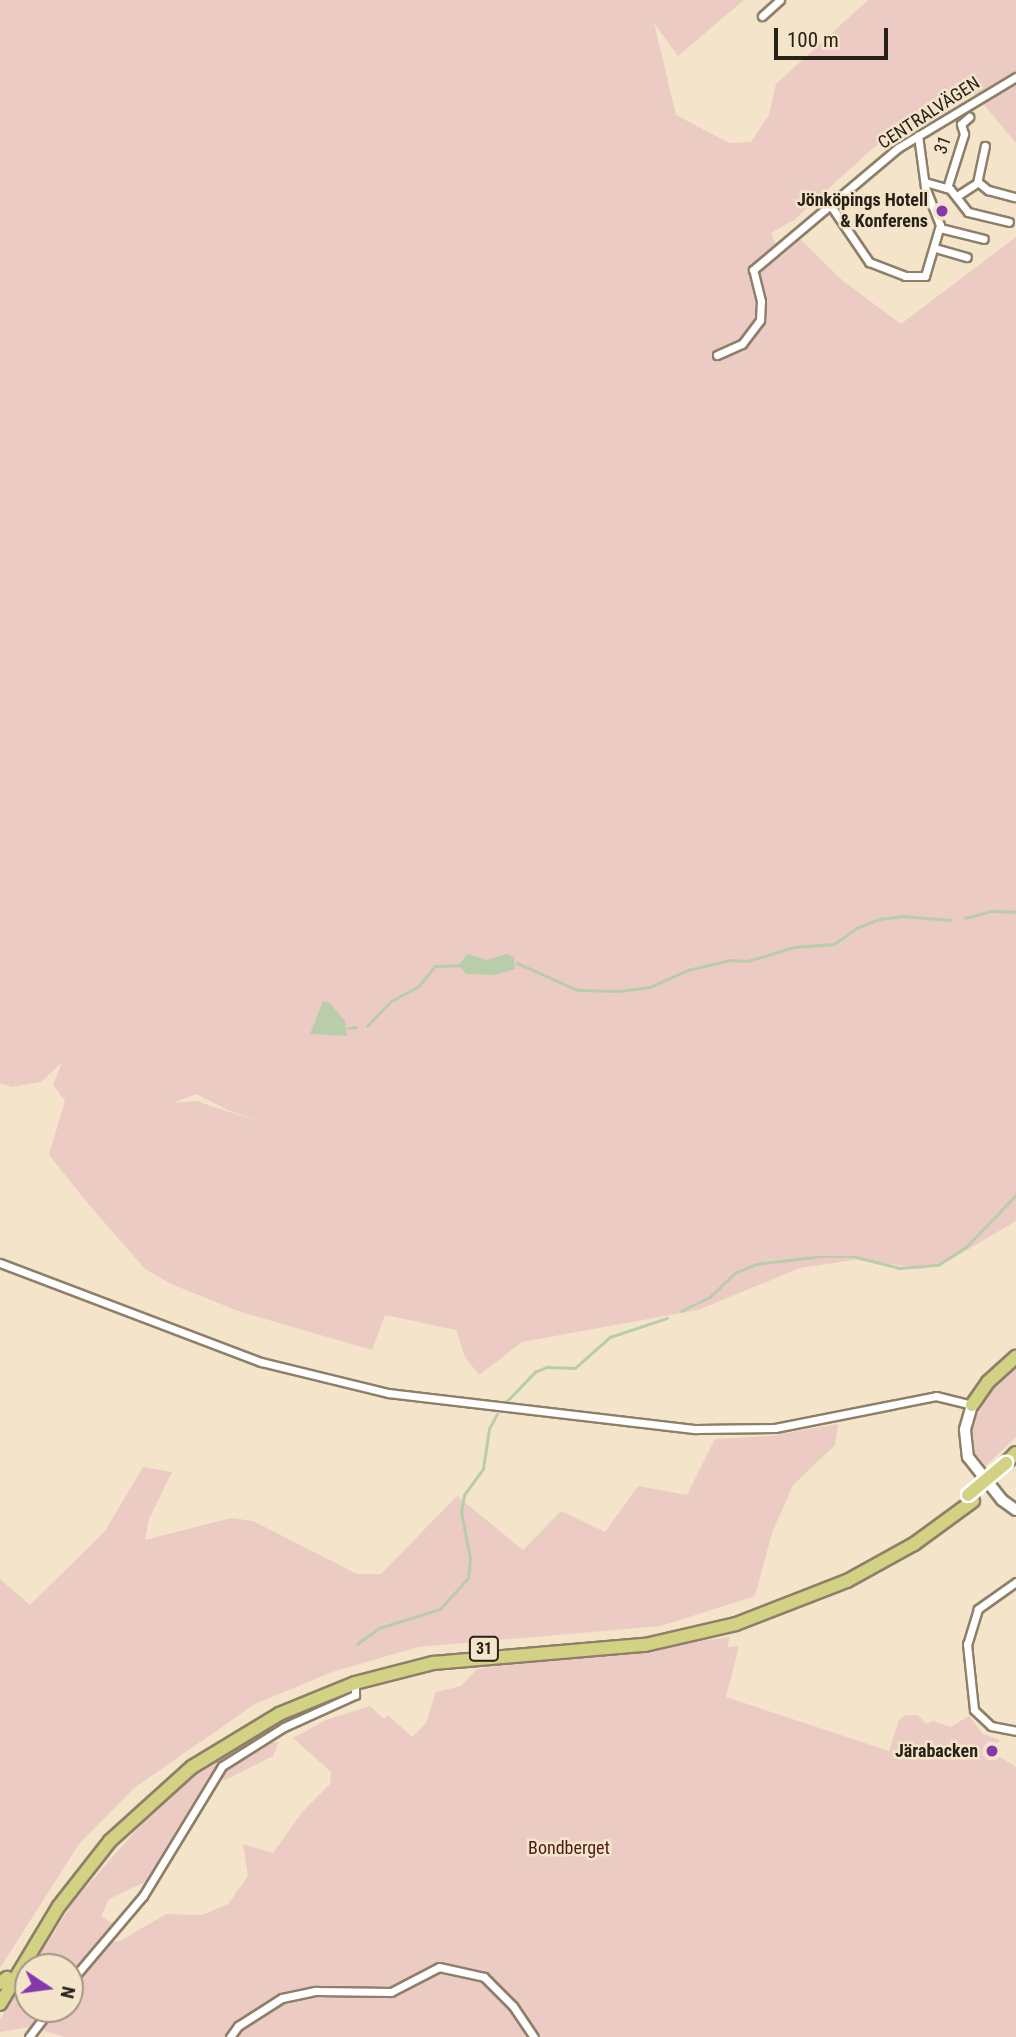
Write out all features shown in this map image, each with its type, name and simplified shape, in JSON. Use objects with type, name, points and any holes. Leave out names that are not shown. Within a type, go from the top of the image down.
[{"type":"highway","points":[[972,1405],[988,1382],[1016,1357]]},
{"type":"highway","name":"31","points":[[0,2004],[78,1879],[145,1806],[245,1732],[355,1683],[433,1663],[645,1644],[736,1624],[847,1581],[914,1544],[1010,1465],[1016,1453]]},
{"type":"highway","name":"31","points":[[2,1984],[51,1903],[122,1818],[190,1759],[278,1706],[356,1674],[431,1655],[638,1637],[729,1619],[852,1570],[908,1539],[971,1498]]},
{"type":"street","points":[[762,16],[780,0]]},
{"type":"street","name":"CENTRALVÄGEN","points":[[717,355],[742,344],[760,320],[761,301],[752,270],[918,135],[1016,77]]},
{"type":"street","name":"31","points":[[947,188],[964,134],[961,124],[969,117]]},
{"type":"street","points":[[831,206],[864,256],[880,268],[925,276],[940,228],[925,182],[918,135]]},
{"type":"street","points":[[957,196],[978,181],[985,146]]},
{"type":"street","points":[[978,181],[988,190],[1015,197]]},
{"type":"street","points":[[925,182],[947,188],[957,196],[968,212],[1009,222]]},
{"type":"street","points":[[940,228],[984,239]]},
{"type":"street","points":[[935,248],[967,257]]},
{"type":"street","points":[[0,1263],[261,1362],[388,1393],[707,1430],[775,1428],[936,1396],[972,1405],[965,1430],[968,1457],[1002,1500],[1016,1510]]},
{"type":"street","points":[[1016,1582],[978,1609],[967,1644],[974,1710],[991,1726],[1016,1731]]},
{"type":"street","points":[[84,1966],[143,1896],[222,1766],[284,1727],[355,1695],[355,1683]]},
{"type":"street","points":[[230,2037],[238,2026],[282,1998],[316,1991],[391,1992],[439,1967],[484,1977],[513,2006],[534,2037]]},
{"type":"green space","points":[[0,0],[744,0],[678,56],[654,23],[676,115],[729,143],[751,142],[769,115],[776,84],[868,0],[1016,0],[1016,143],[968,86],[872,149],[794,220],[771,233],[781,257],[800,239],[843,281],[901,324],[1016,237],[1016,1221],[952,1259],[922,1269],[861,1259],[800,1268],[698,1310],[522,1342],[479,1375],[465,1357],[456,1330],[385,1315],[372,1350],[238,1311],[171,1284],[145,1269],[49,1155],[65,1101],[53,1085],[62,1062],[41,1082],[12,1087],[0,1083]],"holes":[[[196,1094],[260,1122],[196,1101],[173,1103]]]},
{"type":"green space","points":[[1016,1367],[1016,1437],[986,1466],[972,1449],[973,1421],[999,1379]]},
{"type":"green space","points":[[838,1424],[835,1445],[793,1485],[772,1533],[755,1596],[661,1626],[418,1647],[332,1672],[255,1704],[134,1788],[79,1844],[0,1968],[0,1579],[30,1605],[105,1531],[143,1467],[172,1472],[149,1519],[145,1540],[231,1518],[253,1521],[357,1574],[381,1574],[457,1496],[523,1550],[561,1511],[605,1532],[638,1486],[687,1495],[715,1439],[769,1436]]},
{"type":"green space","name":"Bondberget","points":[[730,1637],[727,1647],[739,1646],[726,1697],[889,1751],[899,1720],[906,1715],[918,1715],[926,1724],[933,1721],[950,1727],[969,1716],[983,1734],[1000,1740],[990,1751],[1016,1767],[1016,2037],[65,2037],[31,2027],[0,2032],[0,2020],[14,1996],[14,2023],[84,2023],[84,1953],[41,1953],[74,1901],[153,1811],[208,1764],[243,1744],[279,1742],[273,1756],[225,1780],[209,1776],[145,1882],[109,1899],[101,1916],[112,1923],[107,1943],[120,1941],[166,1914],[202,1915],[228,1904],[248,1876],[243,1844],[273,1853],[303,1811],[330,1784],[331,1772],[293,1738],[326,1720],[370,1706],[384,1719],[388,1715],[412,1737],[426,1723],[436,1692],[461,1686],[477,1669]]},
{"type":"shaded area","points":[[467,954],[487,960],[507,954],[514,957],[515,969],[494,975],[466,974],[459,965]]},
{"type":"shaded area","points":[[323,1001],[329,1002],[345,1021],[347,1036],[310,1034]]},
{"type":"waterway","points":[[965,918],[992,911],[1016,912]]},
{"type":"waterway","points":[[517,963],[578,990],[618,991],[650,987],[688,970],[729,960],[748,961],[794,947],[834,944],[857,928],[879,919],[903,916],[951,920]]},
{"type":"waterway","points":[[367,1026],[391,1001],[419,986],[435,966],[459,965]]},
{"type":"waterway","points":[[348,1028],[356,1027]]},
{"type":"waterway","points":[[681,1311],[710,1297],[735,1273],[756,1264],[815,1257],[856,1257],[900,1268],[938,1265],[966,1247],[1016,1195]]},
{"type":"waterway","points":[[506,1402],[535,1372],[547,1367],[575,1368],[610,1337],[667,1318]]},
{"type":"waterway","points":[[357,1644],[379,1628],[440,1609],[468,1578],[470,1558],[461,1512],[464,1495],[483,1469],[489,1429],[497,1414]]},
{"type":"place","name":"Jönköpings Hotell & Konferens","points":[[942,211]]},
{"type":"place","name":"Järabacken","points":[[992,1751]]}]
